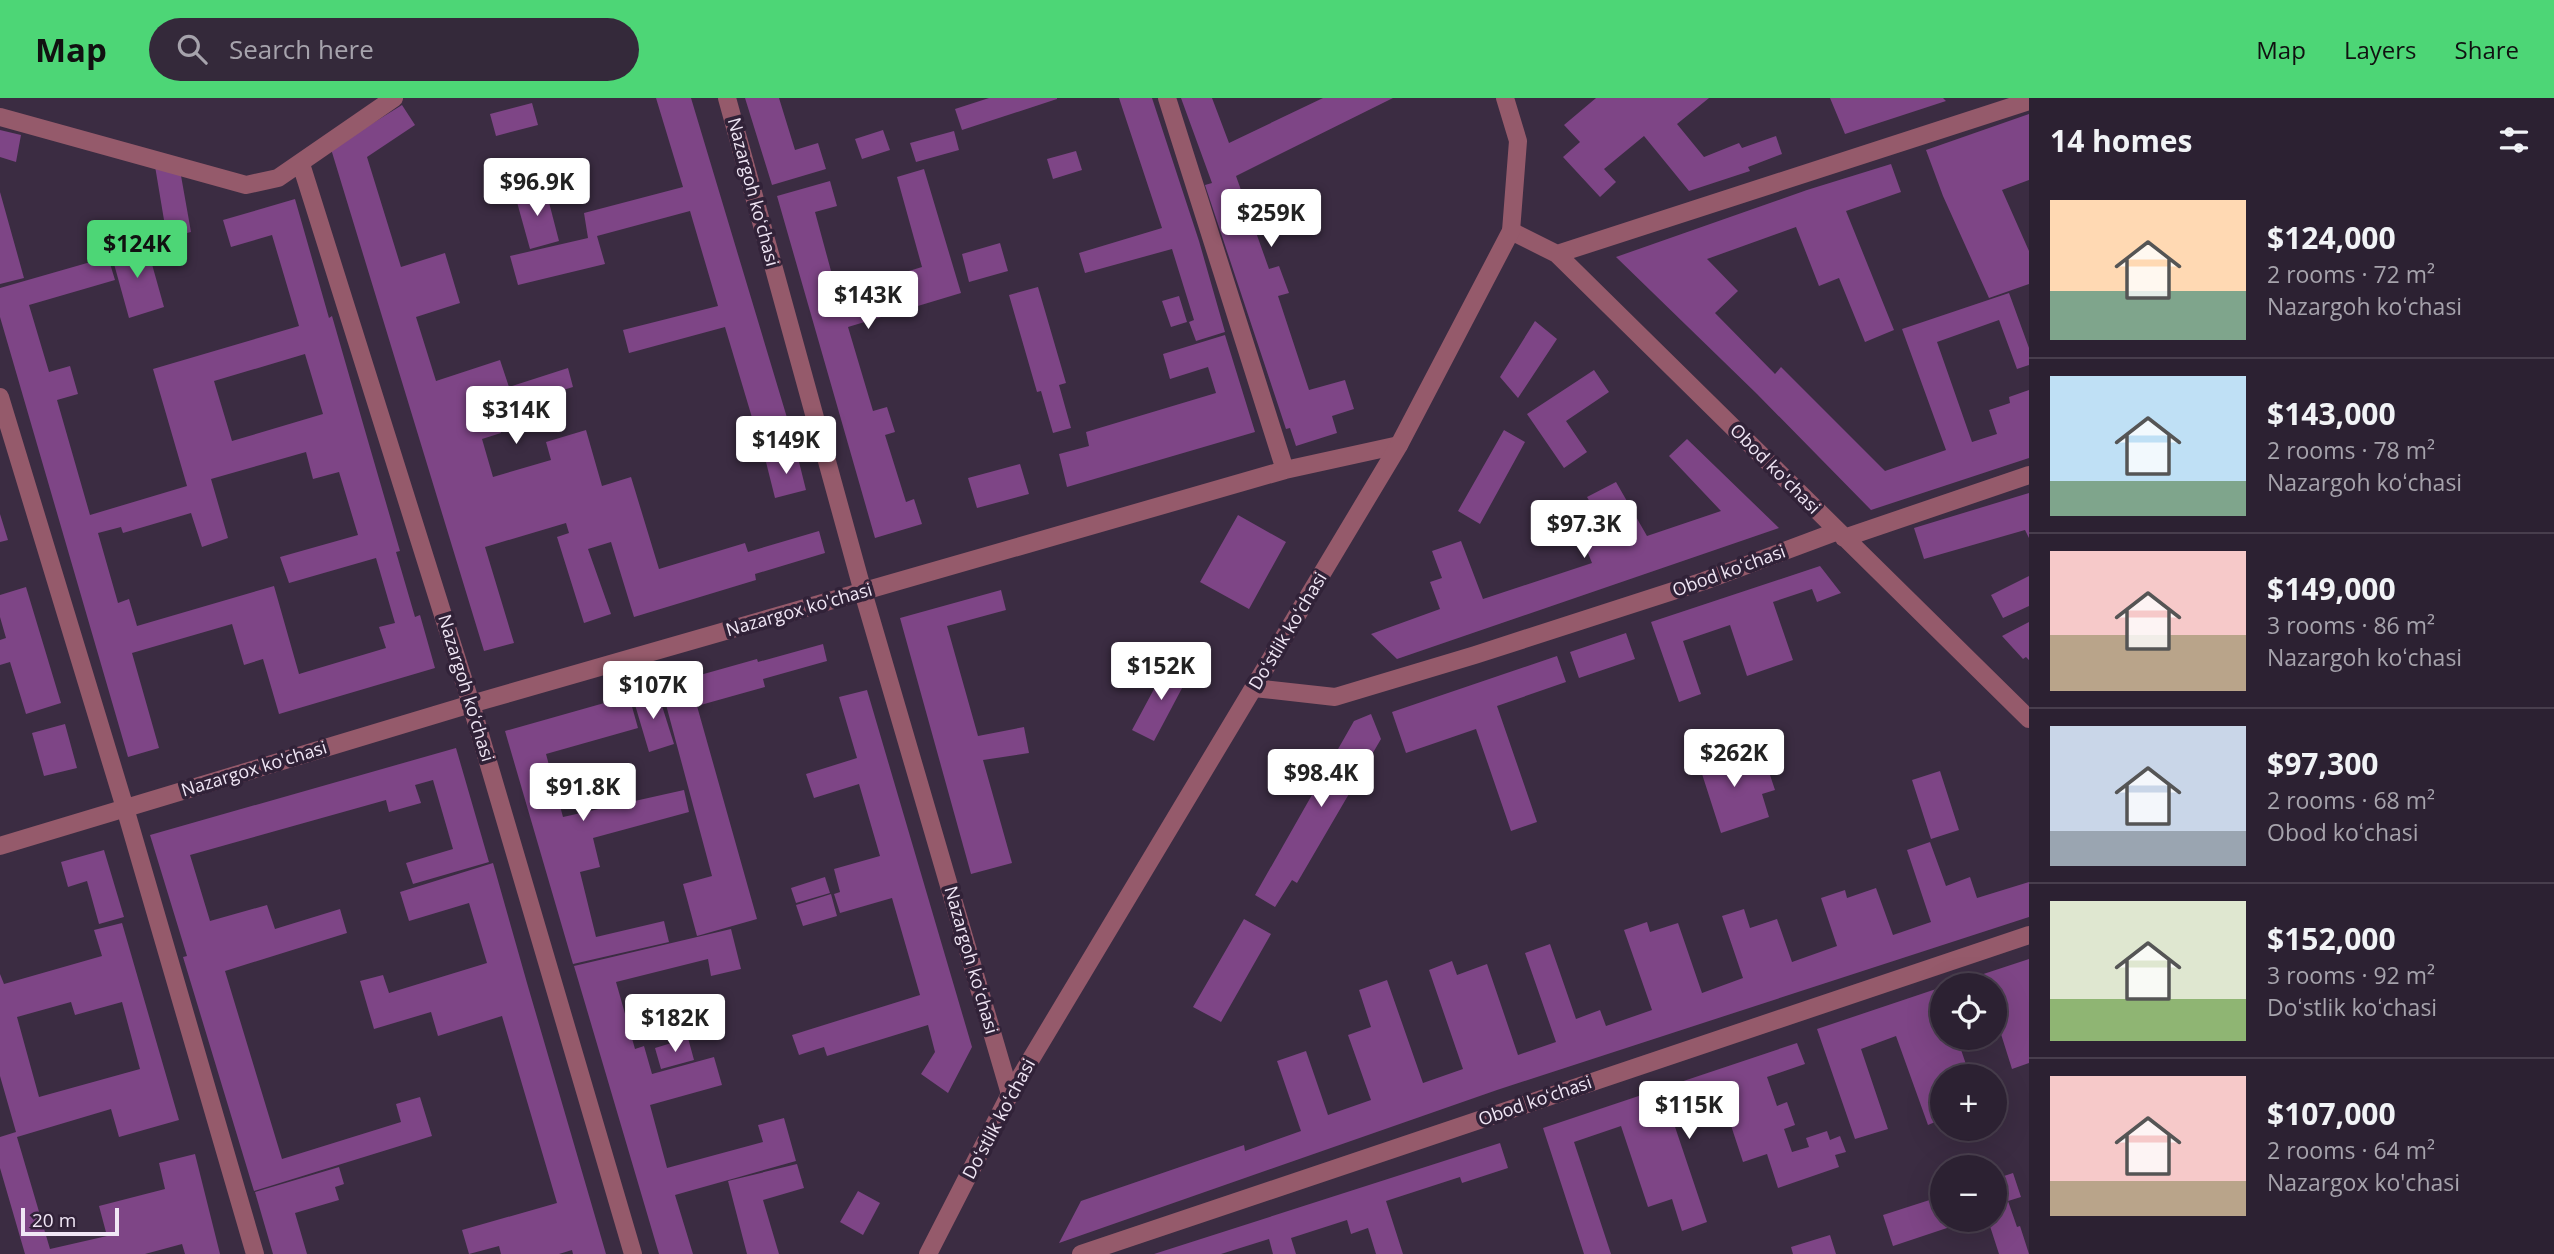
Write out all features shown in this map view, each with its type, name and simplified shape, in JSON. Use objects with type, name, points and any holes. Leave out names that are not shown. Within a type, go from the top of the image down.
[{"type":"street","points":[[0,117],[246,185],[278,178],[302,164],[394,98]]},
{"type":"street","name":"Nazargoh koʻchasi","points":[[726,98],[863,592],[1010,1094]]},
{"type":"street","points":[[1167,98],[1285,470]]},
{"type":"street","name":"Doʻstlik koʻchasi","points":[[928,1254],[1010,1094],[1399,445],[1511,231],[1518,141],[1505,98]]},
{"type":"street","points":[[1557,254],[2029,102]]},
{"type":"street","name":"Nazargoh koʻchasi","points":[[302,164],[471,704],[633,1254]]},
{"type":"street","name":"Obod ko'chasi","points":[[1511,231],[1557,254],[2029,719]]},
{"type":"street","points":[[0,397],[125,808],[255,1254]]},
{"type":"street","name":"Nazargox ko'chasi","points":[[0,846],[471,704],[1285,470],[1399,445]]},
{"type":"street","name":"Obod koʻchasi","points":[[1254,688],[1335,697],[1475,655],[2029,475]]},
{"type":"street","name":"Obod koʻchasi","points":[[1081,1254],[2029,935]]},
{"type":"building","points":[[656,98],[691,98],[791,431],[759,441],[725,327],[629,353],[623,330],[718,306],[690,211],[597,236],[605,264],[518,285],[510,256],[588,238],[584,213],[683,187]]},
{"type":"building","points":[[745,98],[779,98],[795,150],[818,143],[826,169],[772,185]]},
{"type":"building","points":[[989,98],[1057,99],[962,130],[955,109]]},
{"type":"building","points":[[1119,98],[1152,98],[1199,241],[1225,332],[1196,341],[1189,322],[1194,320],[1172,249],[1085,273],[1079,253],[1162,228]]},
{"type":"building","points":[[1181,98],[1212,98],[1229,143],[1323,98],[1393,98],[1236,176],[1269,269],[1279,266],[1289,293],[1278,296],[1309,390],[1345,380],[1354,409],[1332,416],[1337,433],[1296,446],[1290,428],[1286,429],[1205,185],[1212,183]]},
{"type":"building","points":[[1596,98],[1709,98],[1677,124],[1704,157],[1739,143],[1742,148],[1776,136],[1782,154],[1748,167],[1750,171],[1689,191],[1644,136],[1604,169],[1616,182],[1600,197],[1563,157],[1580,142],[1564,125]]},
{"type":"building","points":[[1830,98],[1943,98],[1946,101],[1845,134]]},
{"type":"building","points":[[532,103],[538,125],[496,136],[490,114]]},
{"type":"building","points":[[402,105],[415,125],[367,157],[401,267],[445,253],[460,303],[416,317],[436,381],[500,360],[509,387],[568,368],[573,387],[520,403],[520,406],[495,417],[501,433],[482,439],[493,477],[551,460],[546,442],[586,430],[602,486],[631,477],[659,569],[745,543],[748,552],[819,531],[825,553],[755,574],[756,580],[634,617],[611,542],[588,549],[611,614],[584,623],[557,537],[569,533],[566,523],[485,547],[514,643],[484,651],[331,149]]},
{"type":"building","points":[[2029,114],[2029,180],[2002,190],[2029,251],[2029,284],[1989,298],[1943,196],[1926,150]]},
{"type":"building","points":[[0,130],[21,135],[16,162],[0,157]]},
{"type":"building","points":[[883,130],[890,150],[862,159],[855,139]]},
{"type":"building","points":[[954,131],[959,150],[916,162],[910,143]]},
{"type":"building","points":[[1076,151],[1082,170],[1053,179],[1047,159]]},
{"type":"building","points":[[1891,164],[1901,192],[1846,211],[1894,330],[1865,342],[1839,278],[1819,286],[1796,227],[1707,259],[1738,291],[1715,313],[1775,374],[1781,367],[1885,471],[1946,450],[1902,329],[2009,293],[2029,348],[2029,365],[2017,369],[1999,320],[1937,342],[1972,442],[1997,434],[1989,410],[2010,403],[2009,397],[2029,390],[2029,458],[1871,510],[1616,257],[1807,190]]},
{"type":"building","points":[[155,166],[180,170],[191,232],[167,238]]},
{"type":"building","points":[[924,169],[961,293],[848,327],[873,411],[887,407],[895,432],[885,435],[906,502],[914,499],[922,524],[875,538],[777,196],[830,181],[837,206],[815,212],[837,293],[922,267],[897,177]]},
{"type":"building","points":[[545,187],[559,241],[530,249],[515,195]]},
{"type":"building","points":[[0,192],[24,278],[0,284]]},
{"type":"building","points":[[295,199],[400,551],[396,552],[415,617],[420,615],[435,668],[279,714],[263,659],[244,665],[232,624],[132,653],[159,748],[128,757],[0,317],[0,288],[108,257],[115,280],[29,305],[49,372],[70,366],[78,394],[57,400],[90,515],[187,486],[153,369],[299,326],[272,235],[231,247],[223,220]],"holes":[[[305,354],[323,414],[232,441],[214,381]],[[306,452],[313,479],[339,472],[358,535],[280,557],[289,583],[376,558],[395,623],[379,627],[386,648],[299,674],[274,586],[137,626],[129,599],[118,603],[98,533],[121,527],[123,533],[191,513],[202,547],[228,538],[211,479]]]},
{"type":"building","points":[[146,243],[164,307],[129,318],[111,253]]},
{"type":"building","points":[[1000,243],[1008,271],[969,282],[962,254]]},
{"type":"building","points":[[1038,287],[1066,383],[1059,385],[1071,428],[1053,433],[1041,391],[1037,392],[1009,295]]},
{"type":"building","points":[[1179,296],[1187,322],[1171,327],[1162,301]]},
{"type":"building","points":[[1535,321],[1557,339],[1518,398],[1500,377]]},
{"type":"building","points":[[1225,335],[1255,432],[1067,487],[1059,454],[1089,446],[1086,432],[1216,393],[1208,367],[1170,379],[1163,354]]},
{"type":"building","points":[[1594,370],[1609,392],[1566,421],[1587,452],[1564,468],[1527,414]]},
{"type":"building","points":[[1504,430],[1525,442],[1480,524],[1458,511]]},
{"type":"building","points":[[1687,439],[1779,528],[1397,659],[1371,634],[1440,609],[1430,582],[1442,578],[1432,551],[1461,541],[1483,599],[1592,563],[1573,516],[1595,511],[1587,497],[1616,482],[1647,536],[1721,511],[1669,456]]},
{"type":"building","points":[[797,454],[806,490],[775,498],[766,462]]},
{"type":"building","points":[[1020,464],[1029,494],[977,508],[968,478]]},
{"type":"building","points":[[2029,493],[2029,538],[2025,530],[1924,559],[1914,528]]},
{"type":"building","points":[[0,514],[8,540],[0,542]]},
{"type":"building","points":[[1238,515],[1286,542],[1249,609],[1200,582]]},
{"type":"building","points":[[1820,566],[1841,593],[1817,602],[1812,589],[1773,602],[1793,660],[1747,676],[1730,625],[1683,641],[1701,694],[1679,702],[1651,622]]},
{"type":"building","points":[[2029,576],[2029,606],[2003,618],[1991,595]]},
{"type":"building","points":[[26,587],[61,703],[26,714],[10,662],[0,665],[0,640],[6,638],[0,617],[0,595]]},
{"type":"building","points":[[1001,590],[1006,610],[947,626],[978,736],[1024,727],[1029,753],[983,760],[1012,863],[971,874],[900,618]]},
{"type":"building","points":[[2029,622],[2029,660],[2026,657],[2023,659],[2002,636]]},
{"type":"building","points":[[1626,633],[1635,659],[1579,678],[1570,652]]},
{"type":"building","points":[[823,644],[827,661],[763,679],[765,687],[697,706],[757,919],[697,936],[683,884],[712,876],[661,686]]},
{"type":"building","points":[[1557,656],[1566,682],[1497,706],[1537,822],[1511,831],[1476,729],[1406,753],[1392,712]]},
{"type":"building","points":[[1168,663],[1189,675],[1154,741],[1132,730]]},
{"type":"building","points":[[657,690],[674,744],[649,752],[633,698]]},
{"type":"building","points":[[867,690],[972,1047],[948,1093],[921,1074],[935,1052],[928,1025],[827,1056],[824,1047],[799,1055],[792,1035],[920,995],[892,898],[840,913],[834,894],[840,892],[834,869],[880,856],[859,784],[814,798],[806,774],[857,758],[839,697]]},
{"type":"building","points":[[629,696],[638,728],[546,754],[563,817],[684,790],[689,812],[593,838],[600,867],[580,872],[596,937],[664,921],[669,942],[573,964],[505,731]]},
{"type":"building","points":[[1371,714],[1381,739],[1297,883],[1292,880],[1275,907],[1255,895],[1354,721]]},
{"type":"building","points":[[65,724],[77,768],[44,776],[32,733]]},
{"type":"building","points":[[1718,742],[1729,775],[1766,763],[1775,790],[1762,794],[1769,817],[1721,833],[1694,749]]},
{"type":"building","points":[[456,748],[489,862],[413,884],[406,863],[453,849],[433,780],[415,785],[421,803],[389,812],[386,800],[190,855],[210,921],[267,905],[275,929],[340,909],[347,933],[225,971],[282,1159],[401,1122],[396,1104],[420,1097],[432,1136],[254,1191],[183,957],[187,956],[150,835]]},
{"type":"building","points":[[1940,771],[1959,830],[1931,839],[1912,780]]},
{"type":"building","points":[[1930,842],[1946,886],[1970,877],[1977,898],[2029,882],[2029,917],[1497,1090],[1059,1243],[1081,1201],[1244,1145],[1245,1151],[1301,1131],[1277,1061],[1306,1051],[1328,1115],[1371,1100],[1348,1035],[1371,1027],[1359,990],[1387,980],[1423,1083],[1463,1069],[1429,970],[1452,961],[1457,975],[1487,964],[1518,1055],[1556,1042],[1525,953],[1550,944],[1576,1019],[1600,1010],[1606,1026],[1652,1010],[1624,930],[1647,922],[1650,932],[1678,923],[1702,993],[1743,978],[1722,916],[1744,909],[1750,928],[1777,919],[1792,962],[1837,946],[1821,898],[1845,890],[1847,898],[1876,888],[1893,935],[1931,922],[1907,850]]},
{"type":"building","points":[[104,850],[124,917],[99,924],[87,881],[68,887],[61,862]]},
{"type":"building","points":[[493,863],[606,1254],[573,1254],[572,1250],[559,1254],[501,1254],[499,1246],[469,1254],[462,1230],[557,1203],[502,1016],[438,1036],[431,1012],[374,1029],[360,981],[383,975],[389,993],[487,963],[469,903],[409,921],[400,892]]},
{"type":"building","points":[[825,877],[830,893],[796,903],[791,888]]},
{"type":"building","points":[[831,894],[837,916],[803,926],[796,905]]},
{"type":"building","points":[[1244,919],[1271,934],[1221,1022],[1193,1007]]},
{"type":"building","points":[[122,923],[179,1120],[119,1137],[111,1109],[17,1137],[50,1249],[107,1236],[99,1206],[165,1189],[159,1163],[195,1154],[220,1254],[185,1254],[182,1244],[145,1254],[25,1254],[0,1168],[0,1137],[16,1132],[0,1076],[0,974],[4,984],[102,956],[94,930]],"holes":[[[71,1002],[75,1015],[122,1002],[140,1069],[39,1097],[17,1017]]]},
{"type":"building","points":[[731,929],[741,969],[711,976],[708,959],[616,982],[635,1049],[644,1046],[652,1074],[714,1057],[722,1085],[650,1105],[667,1168],[763,1142],[758,1125],[784,1118],[796,1161],[675,1195],[693,1254],[659,1254],[574,966]]},
{"type":"building","points":[[2029,959],[2029,1063],[2012,1069],[2006,1050],[2007,973],[1986,973]]},
{"type":"building","points":[[1930,991],[1930,1050],[1961,1050],[1966,1064],[1930,1064],[1928,1125],[1896,1036],[1861,1049],[1888,1129],[1855,1139],[1817,1029]]},
{"type":"building","points":[[688,1038],[694,1060],[661,1069],[655,1048]]},
{"type":"building","points":[[1797,1043],[1805,1064],[1767,1077],[1777,1106],[1787,1102],[1795,1125],[1784,1129],[1792,1152],[1809,1147],[1806,1138],[1827,1131],[1830,1140],[1840,1136],[1846,1152],[1835,1155],[1839,1167],[1778,1188],[1767,1154],[1743,1162],[1720,1092],[1669,1109],[1707,1222],[1682,1231],[1672,1199],[1648,1207],[1621,1126],[1574,1142],[1611,1254],[1584,1254],[1543,1128]]},
{"type":"building","points":[[1500,1143],[1508,1168],[1462,1183],[1460,1177],[1386,1201],[1403,1254],[1376,1254],[1368,1228],[1351,1234],[1347,1220],[1291,1238],[1296,1254],[1273,1254],[1269,1239],[1221,1254],[1154,1254]]},
{"type":"building","points":[[797,1164],[804,1188],[763,1200],[779,1254],[747,1254],[728,1181]]},
{"type":"building","points":[[339,1167],[344,1184],[335,1187],[339,1200],[295,1213],[307,1254],[273,1254],[255,1192]]},
{"type":"building","points":[[2013,1173],[2021,1197],[2008,1201],[2029,1254],[1999,1254],[1992,1232],[2007,1232],[2007,1175]]},
{"type":"building","points":[[858,1191],[880,1203],[863,1235],[840,1222]]},
{"type":"building","points":[[1930,1200],[1930,1232],[1935,1232],[1893,1246],[1883,1215]]},
{"type":"building","points":[[1830,1235],[1836,1254],[1793,1254],[1791,1247]]}]
